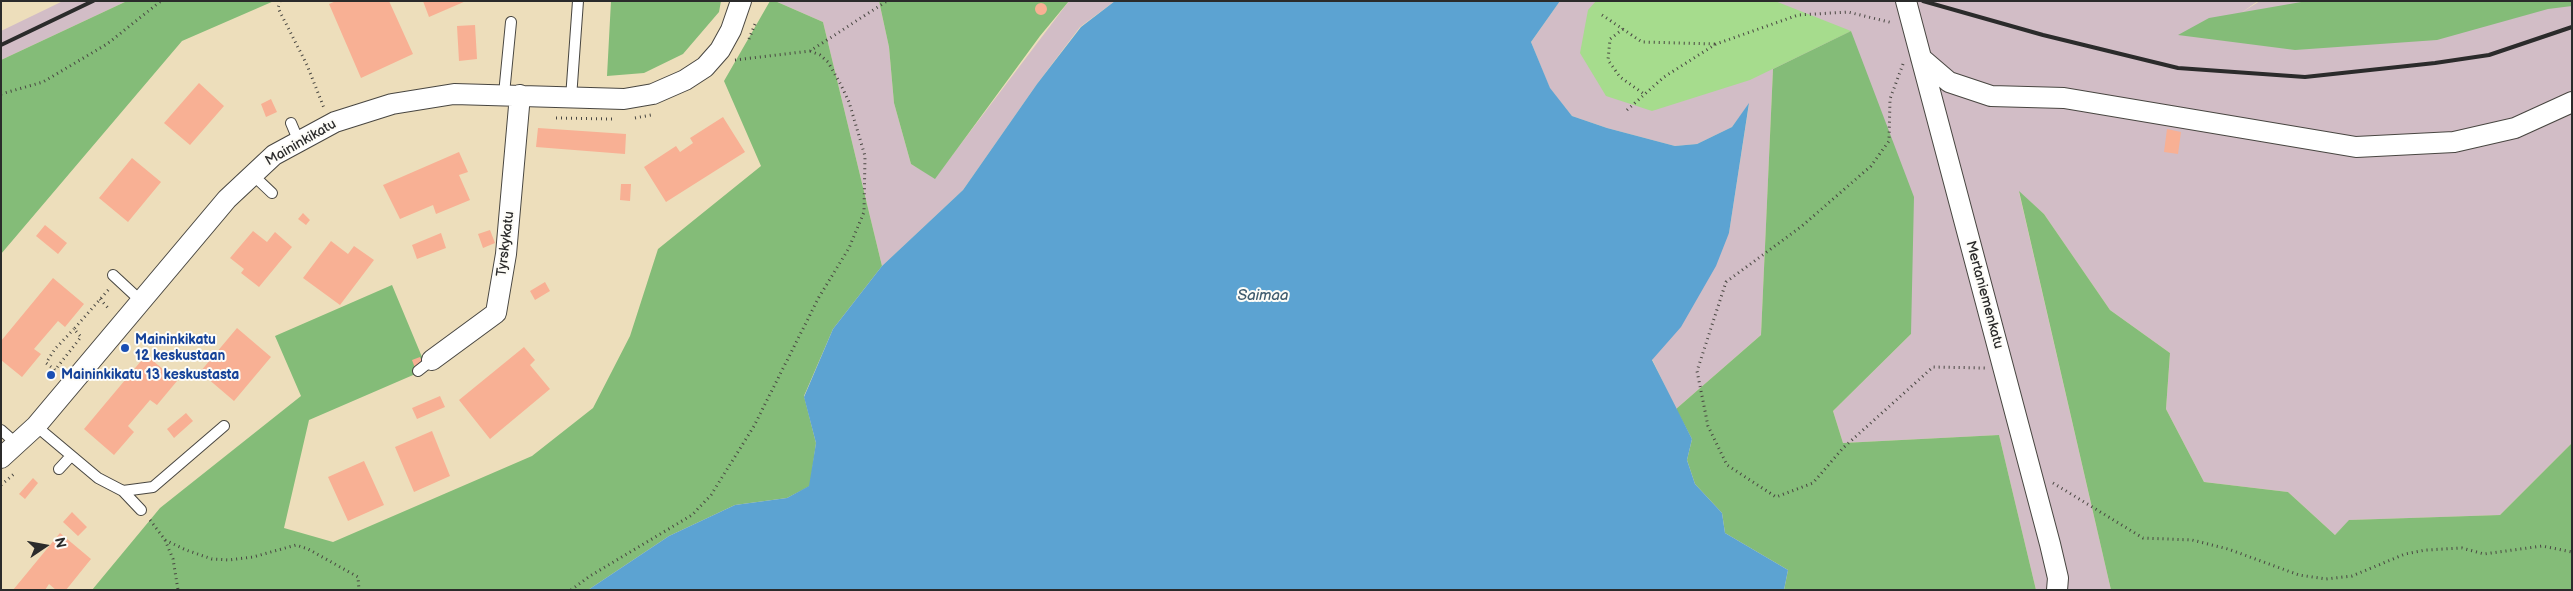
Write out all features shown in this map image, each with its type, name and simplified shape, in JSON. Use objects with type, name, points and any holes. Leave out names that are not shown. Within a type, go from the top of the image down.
[{"type":"street","name":"Maininkikatu","points":[[1,458],[18,445],[36,426],[228,199],[274,155],[329,125],[392,104],[454,94],[512,94],[624,99],[653,94],[685,80],[705,67],[720,50],[731,30],[741,1]]},
{"type":"street","name":"Mertaniemenkatu","points":[[1906,1],[2030,468],[2058,578],[2057,590]]},
{"type":"street","points":[[1917,44],[1949,82],[1991,96],[2064,98],[2356,147],[2454,142],[2515,128],[2572,102]]},
{"type":"street","name":"Tyrskykatu","points":[[425,366],[496,313],[506,254],[512,94]]},
{"type":"lane","points":[[571,98],[578,1]]},
{"type":"lane","points":[[511,22],[512,94]]},
{"type":"lane","points":[[291,123],[299,142]]},
{"type":"lane","points":[[252,174],[272,193]]},
{"type":"lane","points":[[115,277],[141,301]]},
{"type":"lane","points":[[36,426],[98,478],[123,491],[141,510]]},
{"type":"lane","points":[[123,491],[153,486],[224,426]]},
{"type":"lane","points":[[1,430],[18,445]]},
{"type":"lane","points":[[59,469],[71,456]]},
{"type":"path","points":[[1,94],[43,82],[107,44],[161,1]]},
{"type":"path","points":[[280,1],[278,8],[307,65],[329,125]]},
{"type":"path","points":[[734,60],[810,51],[887,1]]},
{"type":"path","points":[[1627,110],[1664,77],[1716,44],[1798,15],[1848,12],[1917,44],[1902,66],[1890,99],[1888,140],[1870,166],[1802,226],[1726,282],[1697,371],[1708,426],[1727,465],[1776,497],[1813,483],[1843,448],[1933,367],[2004,369]]},
{"type":"path","points":[[1602,15],[1642,42],[1716,44]]},
{"type":"path","points":[[744,46],[753,32],[756,17]]},
{"type":"path","points":[[1622,29],[1610,39],[1608,60],[1620,77],[1644,94]]},
{"type":"path","points":[[571,590],[590,576],[692,515],[711,495],[754,426],[819,297],[849,248],[864,212],[865,156],[849,102],[841,85],[828,62],[820,55],[810,51]]},
{"type":"path","points":[[728,66],[739,53]]},
{"type":"path","points":[[628,118],[646,117],[653,114]]},
{"type":"path","points":[[549,117],[619,119]]},
{"type":"path","points":[[55,370],[46,363],[115,277]]},
{"type":"path","points":[[51,375],[81,337],[74,329]]},
{"type":"path","points":[[1,484],[19,468]]},
{"type":"path","points":[[2030,468],[2143,538],[2192,540],[2228,549],[2300,575],[2326,578],[2352,576],[2405,554],[2426,550],[2462,548],[2484,554],[2542,546],[2572,552]]},
{"type":"path","points":[[141,510],[165,540],[173,559],[178,590]]},
{"type":"path","points":[[165,540],[212,559],[229,560],[253,557],[296,545],[308,549],[358,577],[359,590]]},
{"type":"shaded area","points":[[63,1],[127,1],[1,60],[1,31]]},
{"type":"shaded area","points":[[775,1],[879,1],[889,47],[894,103],[911,164],[935,178],[1069,1],[1115,1],[1080,27],[1037,84],[963,190],[882,266],[823,22]]},
{"type":"shaded area","points":[[1560,1],[2258,1],[2241,13],[2260,1],[2572,1],[2572,443],[2500,515],[2350,520],[2335,535],[2288,492],[2204,482],[2166,409],[2170,353],[2110,310],[2044,214],[2019,192],[2111,590],[2036,590],[1999,435],[1843,443],[1833,411],[1911,334],[1851,31],[1773,69],[1761,335],[1676,409],[1652,359],[1729,233],[1749,104],[1732,127],[1697,144],[1675,146],[1607,128],[1572,116],[1550,89],[1531,42]]},
{"type":"green space","points":[[127,1],[274,1],[182,41],[1,254],[1,60]]},
{"type":"green space","points":[[611,1],[721,1],[719,12],[683,54],[644,73],[607,76]]},
{"type":"green space","points":[[770,1],[775,1],[823,22],[882,266],[833,329],[804,396],[816,443],[810,486],[787,498],[735,505],[669,536],[588,590],[92,590],[160,508],[301,396],[275,336],[392,285],[427,369],[309,420],[284,528],[333,542],[532,456],[593,408],[630,336],[658,249],[761,166],[724,81]]},
{"type":"green space","points":[[879,1],[1069,1],[1040,36],[935,179],[911,164],[894,103],[889,47]]},
{"type":"green space","points":[[1596,1],[1775,1],[1851,31],[1750,80],[1652,111],[1606,96],[1580,53],[1588,10]]},
{"type":"green space","points":[[2307,1],[2572,1],[2572,6],[2548,9],[2437,40],[2295,50],[2178,35],[2209,18]]},
{"type":"green space","points":[[1851,31],[1914,197],[1911,334],[1833,411],[1843,443],[1999,435],[2036,590],[1784,590],[1788,570],[1725,533],[1722,513],[1695,484],[1687,460],[1692,439],[1676,409],[1761,335],[1773,69]]},
{"type":"green space","points":[[2019,191],[2044,214],[2110,310],[2170,353],[2166,409],[2204,482],[2288,492],[2335,535],[2349,520],[2500,515],[2572,443],[2572,590],[2111,590]]},
{"type":"water","name":"Saimaa","points":[[1115,1],[1560,1],[1531,42],[1550,88],[1572,116],[1607,128],[1675,146],[1697,144],[1732,127],[1749,103],[1729,233],[1716,266],[1681,327],[1652,360],[1692,439],[1687,460],[1695,484],[1722,513],[1725,533],[1788,570],[1784,590],[588,590],[669,536],[735,505],[787,498],[809,486],[816,443],[804,397],[833,329],[882,266],[963,190],[1037,84],[1081,27]]},
{"type":"building","points":[[336,1],[389,1],[413,54],[361,78],[329,4]]},
{"type":"building","points":[[423,1],[466,1],[429,17]]},
{"type":"building","points":[[1039,3],[1043,3],[1047,9],[1043,15],[1039,15],[1035,11],[1035,7]]},
{"type":"building","points":[[475,25],[477,59],[459,61],[457,26]]},
{"type":"building","points":[[199,83],[224,106],[190,145],[164,123]]},
{"type":"building","points":[[271,99],[277,112],[266,117],[261,104]]},
{"type":"building","points":[[723,117],[745,152],[666,202],[644,167],[676,146],[680,152],[693,143],[690,138]]},
{"type":"building","points":[[538,128],[626,134],[625,154],[536,147]]},
{"type":"building","points":[[2167,129],[2181,132],[2178,154],[2164,152]]},
{"type":"building","points":[[459,152],[468,172],[459,175],[470,200],[436,214],[433,205],[400,219],[383,185]]},
{"type":"building","points":[[132,158],[161,182],[128,222],[99,198]]},
{"type":"building","points":[[621,184],[631,184],[630,201],[620,200]]},
{"type":"building","points":[[303,213],[310,220],[306,225],[298,219]]},
{"type":"building","points":[[45,225],[67,243],[58,254],[36,236]]},
{"type":"building","points":[[490,230],[495,243],[483,248],[478,234]]},
{"type":"building","points":[[253,231],[267,242],[275,232],[292,247],[259,287],[241,273],[244,269],[230,258]]},
{"type":"building","points":[[441,233],[446,248],[417,259],[412,245]]},
{"type":"building","points":[[331,241],[348,254],[354,246],[374,260],[340,305],[303,278]]},
{"type":"building","points":[[53,278],[84,304],[65,327],[58,321],[34,349],[41,354],[22,377],[1,360],[1,341]]},
{"type":"building","points":[[545,282],[550,291],[535,300],[530,291]]},
{"type":"building","points":[[237,328],[271,357],[234,401],[200,372]]},
{"type":"building","points":[[524,347],[535,360],[530,365],[550,389],[490,439],[459,400]]},
{"type":"building","points":[[146,355],[177,381],[157,405],[150,400],[128,426],[134,432],[114,455],[84,429]]},
{"type":"building","points":[[420,357],[423,364],[415,368],[412,360]]},
{"type":"building","points":[[440,396],[445,407],[417,419],[412,408]]},
{"type":"building","points":[[186,413],[193,421],[174,438],[167,429]]},
{"type":"building","points":[[432,431],[450,476],[414,492],[395,447]]},
{"type":"building","points":[[364,461],[384,505],[348,521],[328,477]]},
{"type":"building","points":[[33,478],[38,483],[25,499],[19,494]]},
{"type":"building","points":[[72,512],[87,527],[78,536],[63,522]]},
{"type":"building","points":[[60,533],[91,559],[66,590],[56,590],[49,584],[45,590],[13,590]]},
{"type":"railway","points":[[1,45],[93,1]]},
{"type":"railway","points":[[1923,1],[2043,35],[2178,68],[2305,77],[2435,63],[2489,55],[2572,27]]},
{"type":"place","name":"Maininkikatu 12 keskustaan","points":[[125,348]]},
{"type":"place","name":"Maininkikatu 13 keskustasta","points":[[51,375]]}]
